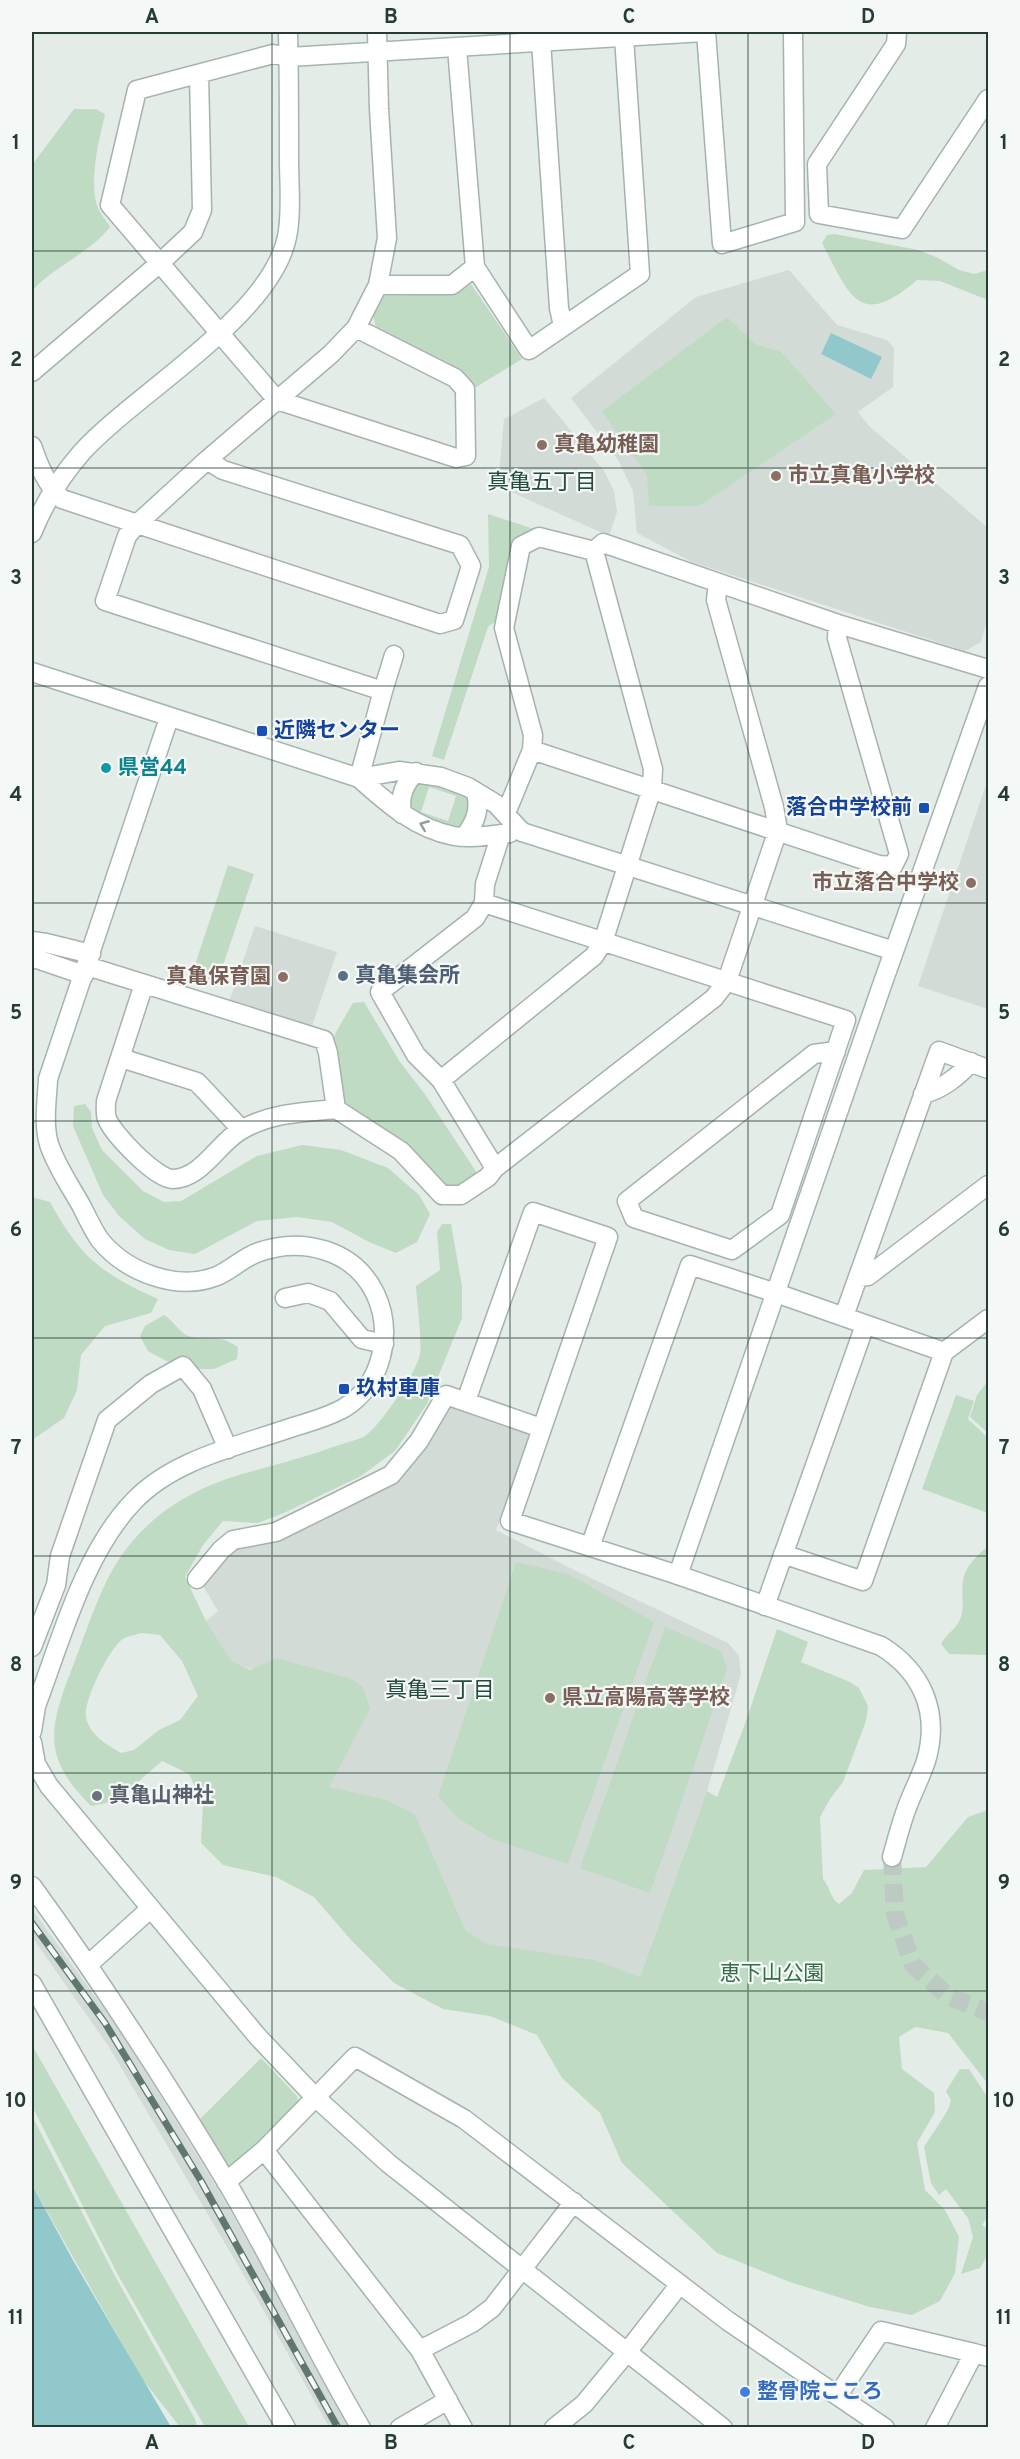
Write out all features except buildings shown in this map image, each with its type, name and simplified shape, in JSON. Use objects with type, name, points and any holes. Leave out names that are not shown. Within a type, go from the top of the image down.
[{"type":"street","points":[[32,533],[53,490],[82,452],[219,333],[257,296],[274,271],[287,238],[289,202],[288,32]]},
{"type":"street","points":[[377,32],[387,238],[378,285],[356,328],[331,354],[207,460],[136,525],[127,536],[105,601],[384,691]]},
{"type":"street","points":[[356,328],[455,378],[465,389],[466,456],[456,458],[276,400],[110,205],[137,90],[273,54],[289,57],[705,32],[722,244],[795,222],[793,32]]},
{"type":"street","points":[[897,32],[896,44],[817,164],[819,214],[902,229],[988,99]]},
{"type":"street","points":[[457,48],[475,267],[529,350],[640,274],[624,37]]},
{"type":"street","points":[[541,41],[559,308],[563,326]]},
{"type":"street","points":[[32,372],[193,232],[202,210],[199,74]]},
{"type":"street","points":[[378,285],[452,285],[475,267]]},
{"type":"street","points":[[32,446],[43,474],[62,500],[440,624],[454,620],[471,566],[460,545],[223,470],[207,460]]},
{"type":"street","points":[[506,813],[532,750],[533,735],[504,628],[521,546],[539,537],[594,551]]},
{"type":"street","points":[[594,551],[603,543],[838,624],[988,669]]},
{"type":"street","points":[[441,1080],[594,956],[603,942],[652,788],[653,770],[594,551]]},
{"type":"street","points":[[144,984],[106,1101],[106,1117],[113,1131],[158,1174],[172,1179],[186,1176],[198,1169],[241,1129],[282,1113],[336,1110],[401,1151],[442,1195],[461,1195],[488,1177],[495,1167],[714,998],[727,981],[778,830],[774,807],[716,600],[718,583]]},
{"type":"street","points":[[532,750],[879,865],[893,866],[898,854],[837,638],[838,624]]},
{"type":"street","points":[[359,778],[394,655]]},
{"type":"street","points":[[32,672],[359,778],[389,806],[402,814],[419,824],[454,836],[522,832],[894,951]]},
{"type":"street","points":[[678,1575],[988,686]]},
{"type":"street","points":[[32,1731],[36,1706],[92,1558],[114,1523],[135,1500],[164,1477],[192,1462],[319,1419],[355,1400],[370,1382],[381,1359],[384,1344],[383,1320],[375,1293],[362,1276],[342,1257],[316,1247],[282,1245],[255,1253],[218,1276],[194,1282],[154,1276],[135,1268],[114,1254],[99,1239],[49,1143],[46,1109],[48,1079],[169,718]]},
{"type":"street","points":[[359,778],[399,771],[441,777],[476,792],[506,813],[522,832]]},
{"type":"street","points":[[402,814],[400,801],[406,782],[416,772]]},
{"type":"street","points":[[465,836],[474,824],[479,806],[476,792]]},
{"type":"street","points":[[495,1167],[441,1080],[416,1055],[380,992],[475,918],[484,903],[485,884],[501,834]]},
{"type":"street","points":[[484,903],[846,1020],[836,1050],[780,1215],[732,1250],[634,1218],[627,1202],[813,1054],[836,1050]]},
{"type":"street","points":[[32,941],[46,943],[87,965],[324,1040],[336,1110]]},
{"type":"street","points":[[32,959],[87,965]]},
{"type":"street","points":[[844,1316],[860,1277],[939,1051],[988,1069]]},
{"type":"street","points":[[121,1058],[197,1082],[241,1129]]},
{"type":"street","points":[[923,1094],[940,1087],[963,1071],[971,1062]]},
{"type":"street","points":[[860,1277],[868,1275],[988,1185]]},
{"type":"street","points":[[466,1401],[533,1212],[608,1237],[540,1428],[510,1521],[765,1605],[881,1646],[900,1658],[918,1680],[931,1716],[926,1760],[905,1812],[892,1857]]},
{"type":"street","points":[[590,1547],[690,1265],[944,1352]]},
{"type":"street","points":[[285,1298],[308,1293],[330,1301],[362,1339],[384,1344]]},
{"type":"street","points":[[783,1554],[863,1581],[944,1352],[988,1319]]},
{"type":"street","points":[[765,1605],[865,1325]]},
{"type":"street","points":[[32,1647],[56,1585],[60,1556],[107,1420],[151,1384],[183,1366],[202,1389],[228,1449]]},
{"type":"street","points":[[197,1579],[220,1550],[234,1540],[276,1532],[391,1474],[419,1442],[446,1395],[540,1428]]},
{"type":"street","points":[[32,1742],[36,1764],[49,1786],[258,2037],[315,2097],[388,2163],[717,2426]]},
{"type":"street","points":[[32,1886],[88,1964],[226,2182],[333,2380],[361,2427]]},
{"type":"street","points":[[88,1964],[150,1909]]},
{"type":"street","points":[[32,1984],[286,2427]]},
{"type":"street","points":[[226,2182],[264,2150],[355,2057],[464,2119],[728,2321],[885,2427]]},
{"type":"street","points":[[264,2150],[420,2350],[464,2427]]},
{"type":"street","points":[[420,2350],[472,2323],[492,2308],[574,2202]]},
{"type":"street","points":[[554,2427],[584,2404],[680,2284]]},
{"type":"street","points":[[837,2395],[882,2331],[981,2355],[935,2427]]},
{"type":"street","points":[[400,2427],[448,2400]]},
{"type":"shaded area","name":"市立真亀小学校","points":[[789,270],[837,325],[887,340],[894,348],[893,387],[858,412],[869,426],[988,528],[988,617],[981,642],[965,651],[692,562],[637,533],[633,491],[618,460],[571,398],[696,297]]},
{"type":"shaded area","name":"真亀幼稚園","points":[[544,398],[604,471],[614,491],[617,512],[609,536],[498,486],[504,419]]},
{"type":"shaded area","name":"市立落合中学校","points":[[988,779],[988,1009],[918,986]]},
{"type":"shaded area","name":"真亀保育園","points":[[255,926],[337,952],[311,1029],[229,1002]]},
{"type":"shaded area","name":"県立高陽高等学校","points":[[450,1405],[524,1429],[531,1441],[496,1530],[576,1571],[728,1643],[739,1656],[741,1674],[707,1791],[640,1977],[596,1960],[486,1945],[466,1931],[415,1814],[385,1799],[328,1787],[370,1709],[231,1662],[206,1621],[218,1611],[202,1584],[233,1547],[393,1479]]},
{"type":"shaded area","points":[[32,1909],[123,2035],[219,2191],[353,2427],[329,2427],[246,2279],[109,2047],[32,1937]]},
{"type":"green space","points":[[74,109],[96,109],[105,114],[96,158],[94,191],[98,209],[110,227],[92,245],[51,274],[32,291],[32,165]]},
{"type":"green space","points":[[835,234],[918,250],[959,270],[974,274],[988,270],[988,300],[940,281],[917,280],[882,303],[869,304],[858,300],[840,278],[822,243],[827,235]]},
{"type":"green space","points":[[471,284],[522,359],[473,389],[458,369],[376,327],[373,316],[384,296],[455,294]]},
{"type":"green space","points":[[727,317],[755,344],[781,352],[836,414],[699,506],[649,506],[647,475],[602,411]]},
{"type":"green space","points":[[488,514],[534,529],[515,542],[497,620],[488,627],[444,760],[432,756],[489,567]]},
{"type":"green space","points":[[423,780],[468,796],[472,803],[464,824],[457,828],[410,814],[409,790],[414,784]],"holes":[[[429,787],[456,796],[448,821],[421,812]]]},
{"type":"green space","points":[[228,865],[254,874],[219,977],[209,980],[192,974]]},
{"type":"green space","points":[[364,1002],[400,1062],[424,1093],[477,1173],[460,1190],[444,1189],[349,1109],[342,1099],[333,1040],[353,1003]]},
{"type":"green space","points":[[85,1104],[91,1112],[92,1128],[102,1150],[143,1191],[164,1202],[181,1201],[257,1156],[302,1145],[341,1150],[388,1168],[419,1195],[430,1214],[417,1242],[396,1253],[369,1242],[332,1222],[297,1217],[257,1221],[195,1254],[169,1250],[145,1239],[119,1216],[103,1195],[73,1126],[74,1106]]},
{"type":"green space","points":[[32,1197],[50,1202],[72,1237],[94,1262],[122,1281],[158,1299],[151,1313],[105,1326],[81,1355],[77,1390],[64,1418],[32,1440]]},
{"type":"green space","name":"恵下山公園","points":[[442,1224],[451,1224],[462,1286],[462,1318],[427,1404],[395,1451],[361,1476],[286,1512],[258,1523],[223,1521],[203,1545],[185,1577],[206,1621],[231,1661],[251,1670],[276,1658],[352,1679],[363,1687],[370,1709],[329,1787],[385,1799],[415,1814],[466,1931],[486,1944],[596,1960],[640,1977],[707,1791],[717,1797],[777,1629],[808,1642],[801,1662],[850,1682],[859,1688],[868,1706],[866,1721],[843,1782],[820,1817],[823,1879],[836,1902],[839,1904],[852,1893],[864,1870],[926,1867],[968,1817],[988,1810],[988,2084],[948,2033],[915,2027],[899,2037],[902,2069],[934,2093],[935,2112],[917,2143],[925,2190],[945,2210],[959,2237],[955,2273],[940,2301],[912,2315],[870,2307],[790,2282],[717,2253],[622,2163],[600,2113],[562,2078],[537,2035],[490,2016],[443,2009],[394,1983],[351,1940],[314,1897],[276,1877],[223,1865],[201,1843],[203,1803],[189,1774],[162,1761],[116,1801],[91,1806],[64,1773],[54,1743],[63,1692],[98,1601],[121,1557],[135,1538],[152,1522],[189,1495],[233,1477],[359,1439],[380,1422],[412,1373],[420,1354],[416,1286],[440,1270],[437,1232]],"holes":[[[141,1633],[160,1635],[182,1661],[198,1696],[180,1720],[159,1730],[134,1750],[121,1753],[91,1730],[86,1718],[88,1700],[111,1653],[123,1639]]]},
{"type":"green space","points":[[164,1315],[188,1336],[221,1339],[238,1347],[237,1359],[214,1369],[197,1369],[170,1363],[148,1351],[140,1336],[145,1326]]},
{"type":"green space","points":[[988,1381],[988,1433],[970,1417],[977,1395]]},
{"type":"green space","points":[[956,1395],[974,1401],[968,1419],[988,1438],[988,1513],[922,1489]]},
{"type":"green space","points":[[988,1546],[988,1653],[986,1655],[949,1654],[941,1644],[961,1618],[962,1584],[965,1575],[973,1561]]},
{"type":"green space","points":[[516,1562],[568,1574],[654,1622],[568,1864],[492,1839],[459,1819],[438,1796]]},
{"type":"green space","points":[[665,1627],[721,1651],[727,1669],[650,1893],[580,1868]]},
{"type":"green space","points":[[32,2045],[249,2427],[205,2427],[118,2275],[32,2106]]},
{"type":"green space","points":[[261,2058],[297,2096],[298,2101],[231,2169],[224,2168],[197,2122]]},
{"type":"green space","points":[[960,2069],[969,2069],[988,2098],[988,2216],[982,2225],[988,2229],[988,2255],[980,2268],[961,2274],[973,2237],[968,2218],[946,2189],[939,2195],[931,2183],[924,2147],[948,2110],[951,2100],[946,2091]]},
{"type":"green space","points":[[32,2116],[115,2276],[195,2419],[197,2427],[180,2427],[143,2380],[32,2185]]},
{"type":"water","points":[[831,333],[882,357],[871,379],[821,354]]},
{"type":"water","points":[[32,2185],[74,2262],[171,2427],[32,2427]]},
{"type":"tunnel","points":[[892,1857],[895,1914],[913,1965],[949,1997],[988,2012]]},
{"type":"railway","points":[[32,1923],[105,2023],[201,2181],[338,2428]]},
{"type":"place","name":"真亀幼稚園","points":[[542,445]]},
{"type":"place","name":"市立真亀小学校","points":[[776,476]]},
{"type":"place","name":"近隣センター","points":[[262,731]]},
{"type":"place","name":"県営44","points":[[106,768]]},
{"type":"place","name":"落合中学校前","points":[[924,808]]},
{"type":"place","name":"市立落合中学校","points":[[971,883]]},
{"type":"place","name":"真亀集会所","points":[[343,976]]},
{"type":"place","name":"真亀保育園","points":[[283,977]]},
{"type":"place","name":"玖村車庫","points":[[344,1389]]},
{"type":"place","name":"県立高陽高等学校","points":[[550,1698]]},
{"type":"place","name":"真亀山神社","points":[[97,1796]]},
{"type":"place","name":"整骨院こころ","points":[[745,2392]]},
{"type":"district","name":"真亀五丁目","points":[[542,483]]},
{"type":"district","name":"真亀三丁目","points":[[440,1691]]}]
